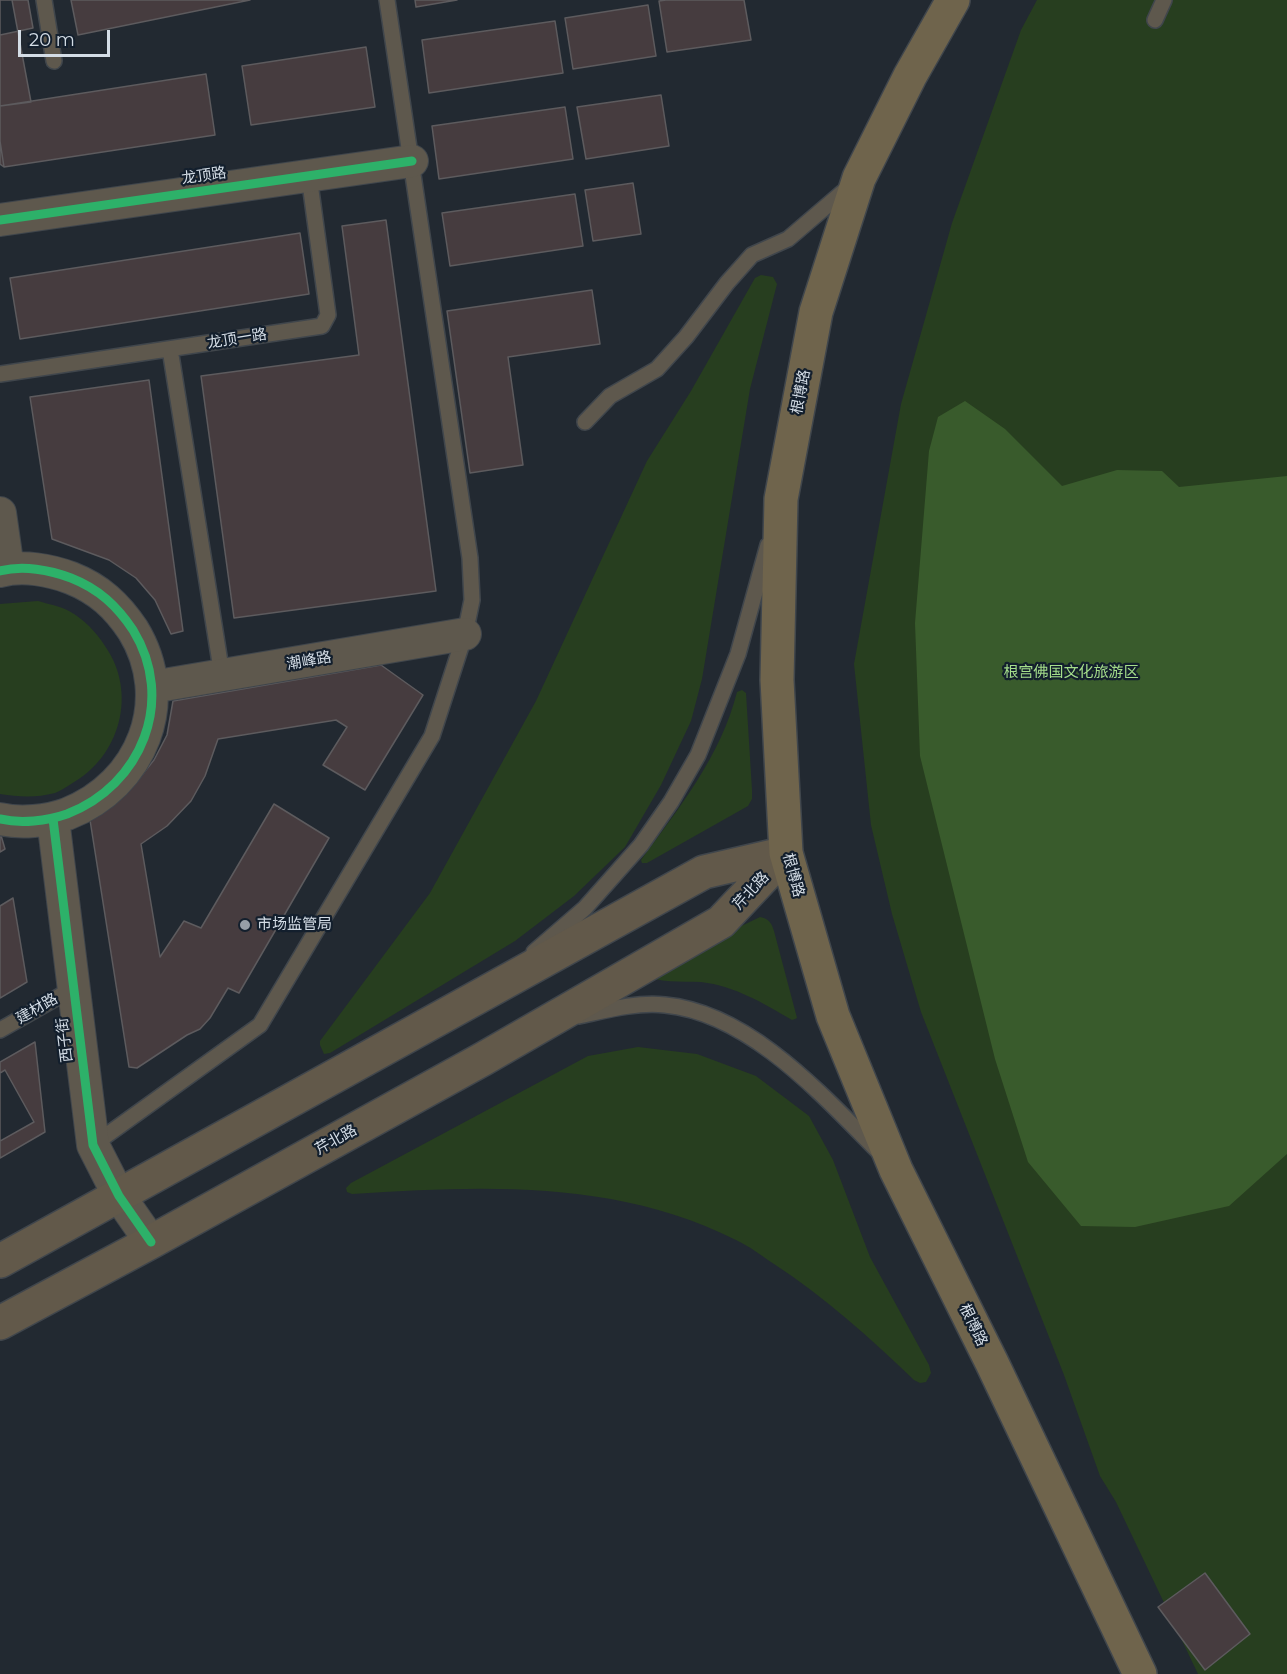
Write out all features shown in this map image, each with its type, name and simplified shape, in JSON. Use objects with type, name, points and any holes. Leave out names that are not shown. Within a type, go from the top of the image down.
[{"type":"highway","name":"根博路","points":[[953,0],[910,76],[859,178],[816,312],[781,499],[777,680],[786,853],[833,1016],[896,1170],[992,1363],[1140,1674]]},
{"type":"main road","name":"芹北路","points":[[0,1261],[704,872],[786,853]]},
{"type":"main road","name":"芹北路","points":[[0,1323],[483,1059],[721,922],[786,853]]},
{"type":"street","name":"龙顶路","points":[[0,220],[412,161]]},
{"type":"street","points":[[0,513],[4,570],[50,570],[89,585],[121,612],[132,629],[143,647],[152,687],[149,723],[137,756],[115,784],[87,806],[53,819],[10,822],[0,819]]},
{"type":"street","name":"潮峰路","points":[[152,687],[465,634]]},
{"type":"street","name":"西子街","points":[[53,819],[93,1145],[119,1196],[151,1242]]},
{"type":"lane","points":[[44,0],[54,61]]},
{"type":"lane","points":[[93,1145],[260,1025],[432,736],[465,634],[472,600],[470,558],[387,0]]},
{"type":"lane","points":[[1155,20],[1164,0]]},
{"type":"lane","name":"龙顶一路","points":[[0,374],[322,326],[328,315],[309,176]]},
{"type":"lane","points":[[585,422],[610,396],[657,369],[752,255],[788,239],[859,178]]},
{"type":"lane","points":[[170,349],[222,675]]},
{"type":"lane","points":[[488,991],[599,894],[641,845],[671,801],[698,754],[738,654],[781,499]]},
{"type":"lane","name":"建材路","points":[[0,1030],[74,988]]},
{"type":"lane","points":[[483,1059],[573,1017],[625,1006],[665,1005],[712,1015],[776,1054],[811,1083],[896,1170]]},
{"type":"green space","name":"根宫佛国文化旅游区","points":[[1037,0],[1287,0],[1287,1674],[1198,1674],[1116,1502],[1100,1476],[1064,1375],[921,1012],[892,914],[871,825],[854,664],[901,404],[952,223],[1021,30]]},
{"type":"green space","points":[[761,275],[773,277],[777,284],[750,389],[702,679],[691,721],[661,785],[625,847],[574,896],[515,941],[330,1053],[324,1054],[320,1041],[430,893],[536,701],[647,461],[691,391],[755,278]]},
{"type":"green space","points":[[965,401],[1005,429],[1062,486],[1117,470],[1162,471],[1179,487],[1287,476],[1287,1154],[1229,1206],[1135,1227],[1081,1226],[1028,1162],[995,1059],[920,756],[915,623],[929,451],[938,417]]},
{"type":"green space","points":[[38,601],[62,608],[80,618],[105,646],[115,664],[120,684],[122,703],[119,722],[102,758],[88,772],[65,788],[41,796],[0,794],[0,604]]},
{"type":"green space","points":[[742,690],[746,693],[752,790],[752,799],[748,806],[647,863],[642,863],[641,860],[684,801],[710,760],[721,738],[737,692]]},
{"type":"green space","points":[[760,917],[768,920],[773,928],[797,1018],[792,1020],[725,987],[701,982],[655,979],[663,964]]},
{"type":"green space","points":[[638,1047],[697,1054],[756,1076],[809,1116],[833,1160],[870,1257],[929,1365],[931,1373],[926,1382],[920,1383],[914,1380],[847,1319],[793,1277],[741,1242],[690,1220],[643,1206],[547,1191],[450,1189],[352,1194],[347,1192],[346,1188],[351,1183],[588,1056]]},
{"type":"building","points":[[0,0],[28,0],[33,28],[0,35]]},
{"type":"building","points":[[0,0],[12,0],[31,102],[0,106]]},
{"type":"building","points":[[71,0],[250,0],[78,35]]},
{"type":"building","points":[[415,0],[457,0],[416,7]]},
{"type":"building","points":[[744,0],[751,40],[667,52],[659,1]]},
{"type":"building","points":[[648,5],[656,56],[573,69],[565,18]]},
{"type":"building","points":[[555,21],[563,73],[429,93],[422,40]]},
{"type":"building","points":[[366,47],[375,107],[251,125],[242,66]]},
{"type":"building","points":[[206,74],[215,135],[4,167],[0,141],[0,106]]},
{"type":"building","points":[[661,95],[669,146],[586,159],[577,107]]},
{"type":"building","points":[[565,107],[573,159],[439,179],[432,126]]},
{"type":"building","points":[[0,141],[4,167],[0,164]]},
{"type":"building","points":[[633,183],[641,234],[593,241],[585,190]]},
{"type":"building","points":[[575,194],[583,246],[450,266],[442,213]]},
{"type":"building","points":[[386,220],[436,591],[234,618],[201,376],[359,355],[342,226]]},
{"type":"building","points":[[300,233],[309,294],[20,339],[10,278]]},
{"type":"building","points":[[592,290],[600,344],[508,357],[523,465],[470,473],[447,311]]},
{"type":"building","points":[[149,380],[183,631],[171,634],[155,600],[136,578],[109,560],[52,539],[30,397]]},
{"type":"building","points":[[381,665],[423,695],[365,790],[323,765],[347,727],[336,720],[218,739],[205,776],[191,801],[167,826],[141,844],[160,957],[184,921],[201,928],[274,804],[329,838],[239,993],[228,988],[210,1018],[200,1029],[137,1068],[129,1067],[90,820],[137,781],[154,760],[167,735],[173,701]]},
{"type":"building","points":[[0,832],[5,849],[0,852]]},
{"type":"building","points":[[13,898],[27,982],[0,998],[0,906]]},
{"type":"building","points":[[35,1042],[45,1132],[0,1158],[0,1062]]},
{"type":"building","points":[[5,1070],[34,1122],[0,1141],[0,1073]]},
{"type":"building","points":[[1205,1573],[1250,1634],[1205,1670],[1158,1607]]},
{"type":"cycle path","points":[[0,220],[412,161]]},
{"type":"cycle path","points":[[0,571],[18,568],[45,571],[81,582],[99,593],[121,613],[133,630],[146,657],[151,684],[151,711],[144,737],[132,761],[115,783],[93,801],[67,814],[34,821],[0,819]]},
{"type":"cycle path","points":[[53,819],[93,1145],[119,1196],[151,1242]]},
{"type":"place","name":"市场监管局","points":[[245,925]]}]
